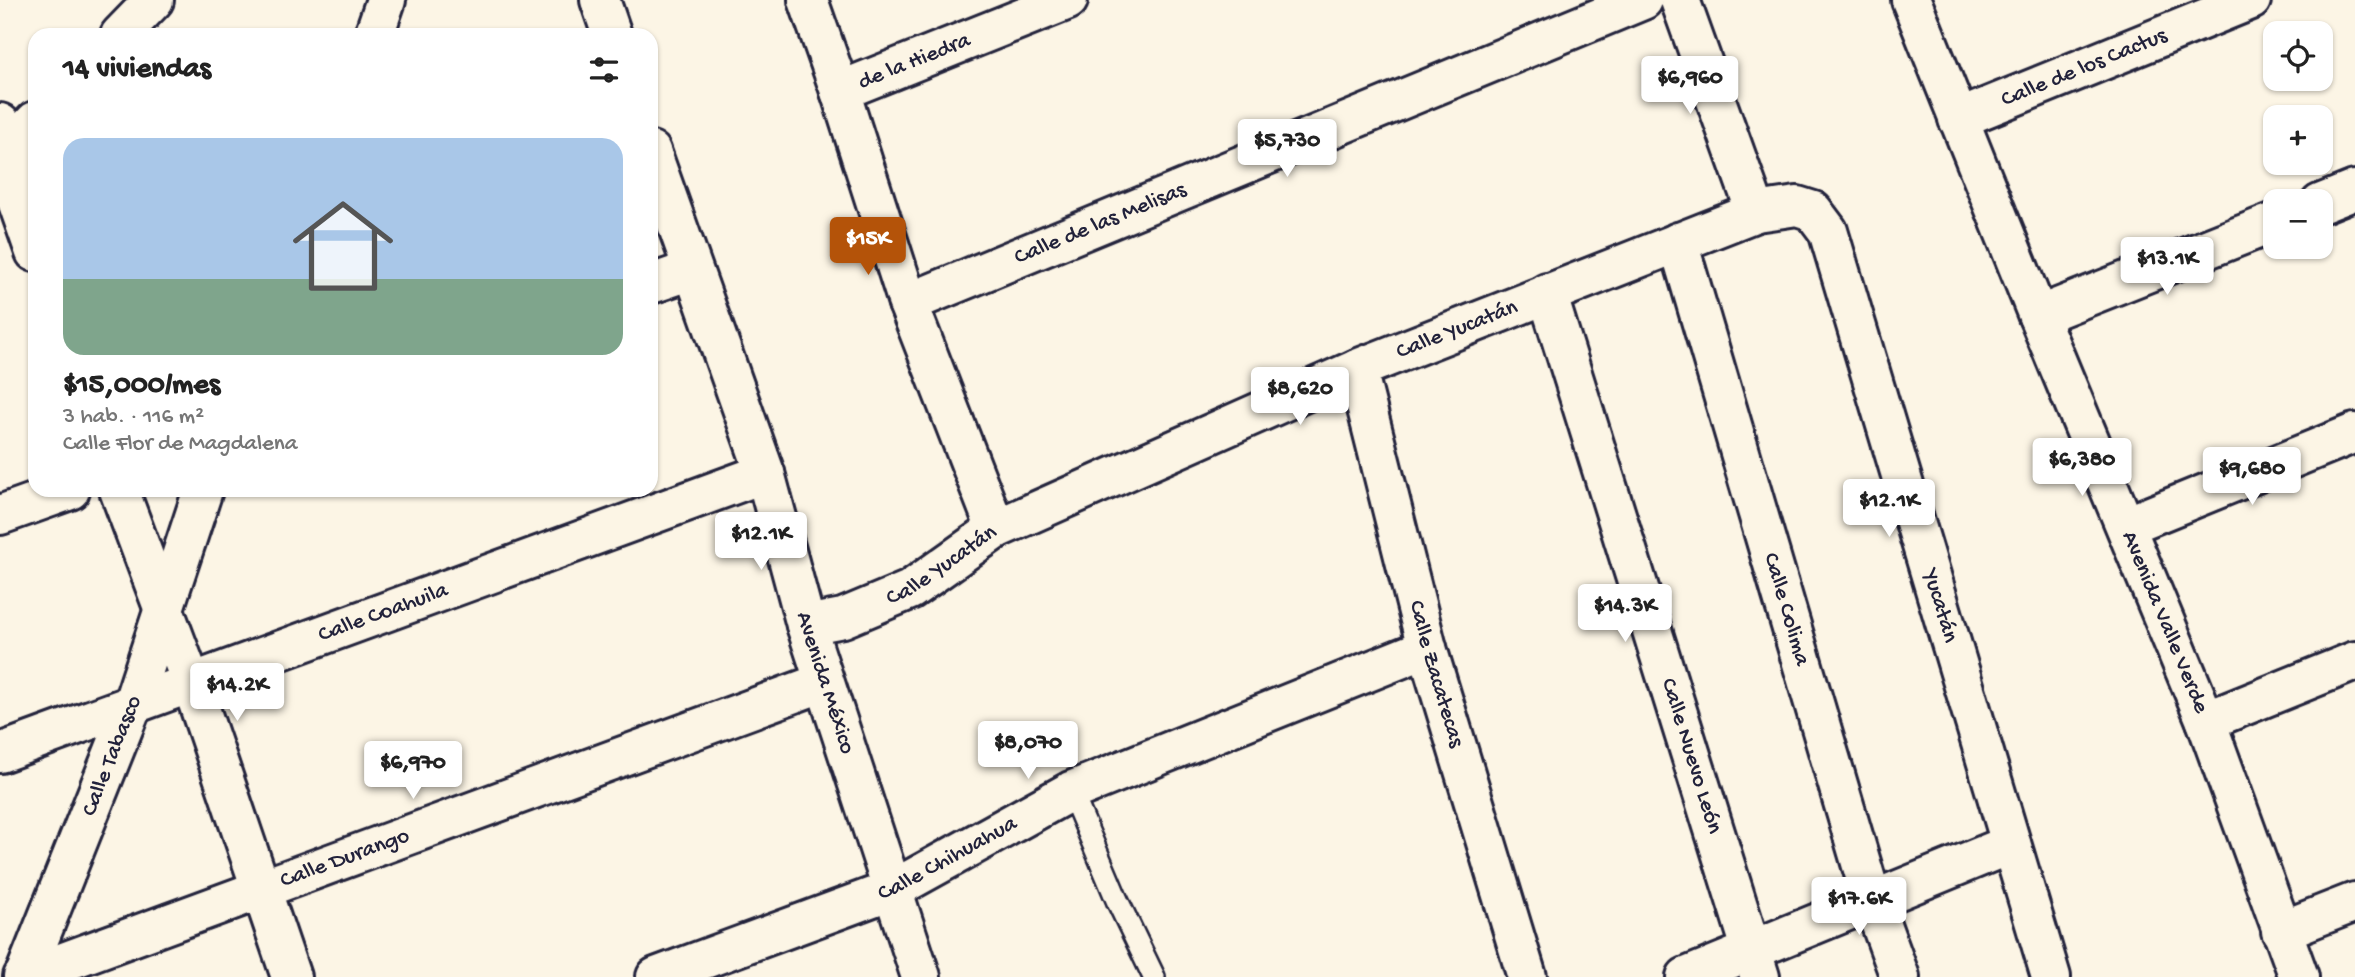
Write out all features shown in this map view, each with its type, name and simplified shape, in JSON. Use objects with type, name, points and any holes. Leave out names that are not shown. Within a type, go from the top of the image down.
[{"type":"street","points":[[127,28],[154,0]]},
{"type":"street","points":[[376,28],[386,0]]},
{"type":"street","points":[[600,0],[610,28]]},
{"type":"street","points":[[808,0],[908,303],[996,529]]},
{"type":"street","name":"de la Hiedra","points":[[840,91],[1068,0]]},
{"type":"street","name":"Calle de las Melisas","points":[[908,303],[1643,0]]},
{"type":"street","points":[[1680,0],[1756,212]]},
{"type":"street","name":"Avenida Valle Verde","points":[[1911,0],[2038,316],[2206,721],[2299,977]]},
{"type":"street","name":"Calle de los Cactus","points":[[1958,119],[2251,0]]},
{"type":"street","points":[[13,136],[14,192],[28,231]]},
{"type":"street","name":"Avenida México","points":[[658,171],[765,473],[806,625],[922,977]]},
{"type":"street","points":[[2333,199],[2355,190]]},
{"type":"street","name":"Calle Yucatán","points":[[806,625],[843,618],[910,590],[996,529],[1357,369],[1756,212],[1797,206],[1813,211]]},
{"type":"street","name":"Yucatán","points":[[1813,211],[1828,231],[2051,977]]},
{"type":"street","points":[[2038,316],[2263,227]]},
{"type":"street","name":"Calle Colima","points":[[1678,242],[1872,900],[1900,977]]},
{"type":"street","points":[[658,282],[692,270]]},
{"type":"street","name":"Calle Nuevo León","points":[[1547,293],[1756,964]]},
{"type":"street","name":"Calle Zacatecas","points":[[1357,369],[1427,648],[1527,977]]},
{"type":"street","points":[[2126,526],[2355,433]]},
{"type":"street","name":"Calle Coahuila","points":[[0,753],[765,473]]},
{"type":"street","points":[[0,515],[50,497]]},
{"type":"street","points":[[123,497],[191,682],[291,977]]},
{"type":"street","name":"Calle Tabasco","points":[[23,977],[132,706],[201,497]]},
{"type":"street","name":"Calle Chihuahua","points":[[656,977],[894,888],[1071,791],[1427,648]]},
{"type":"street","points":[[2206,721],[2355,661]]},
{"type":"street","name":"Calle Durango","points":[[23,977],[824,682]]},
{"type":"street","points":[[1686,977],[1756,964],[1872,900],[2011,844]]},
{"type":"street","points":[[2281,931],[2355,902]]},
{"type":"lane","points":[[1071,791],[1117,900],[1154,977]]}]
